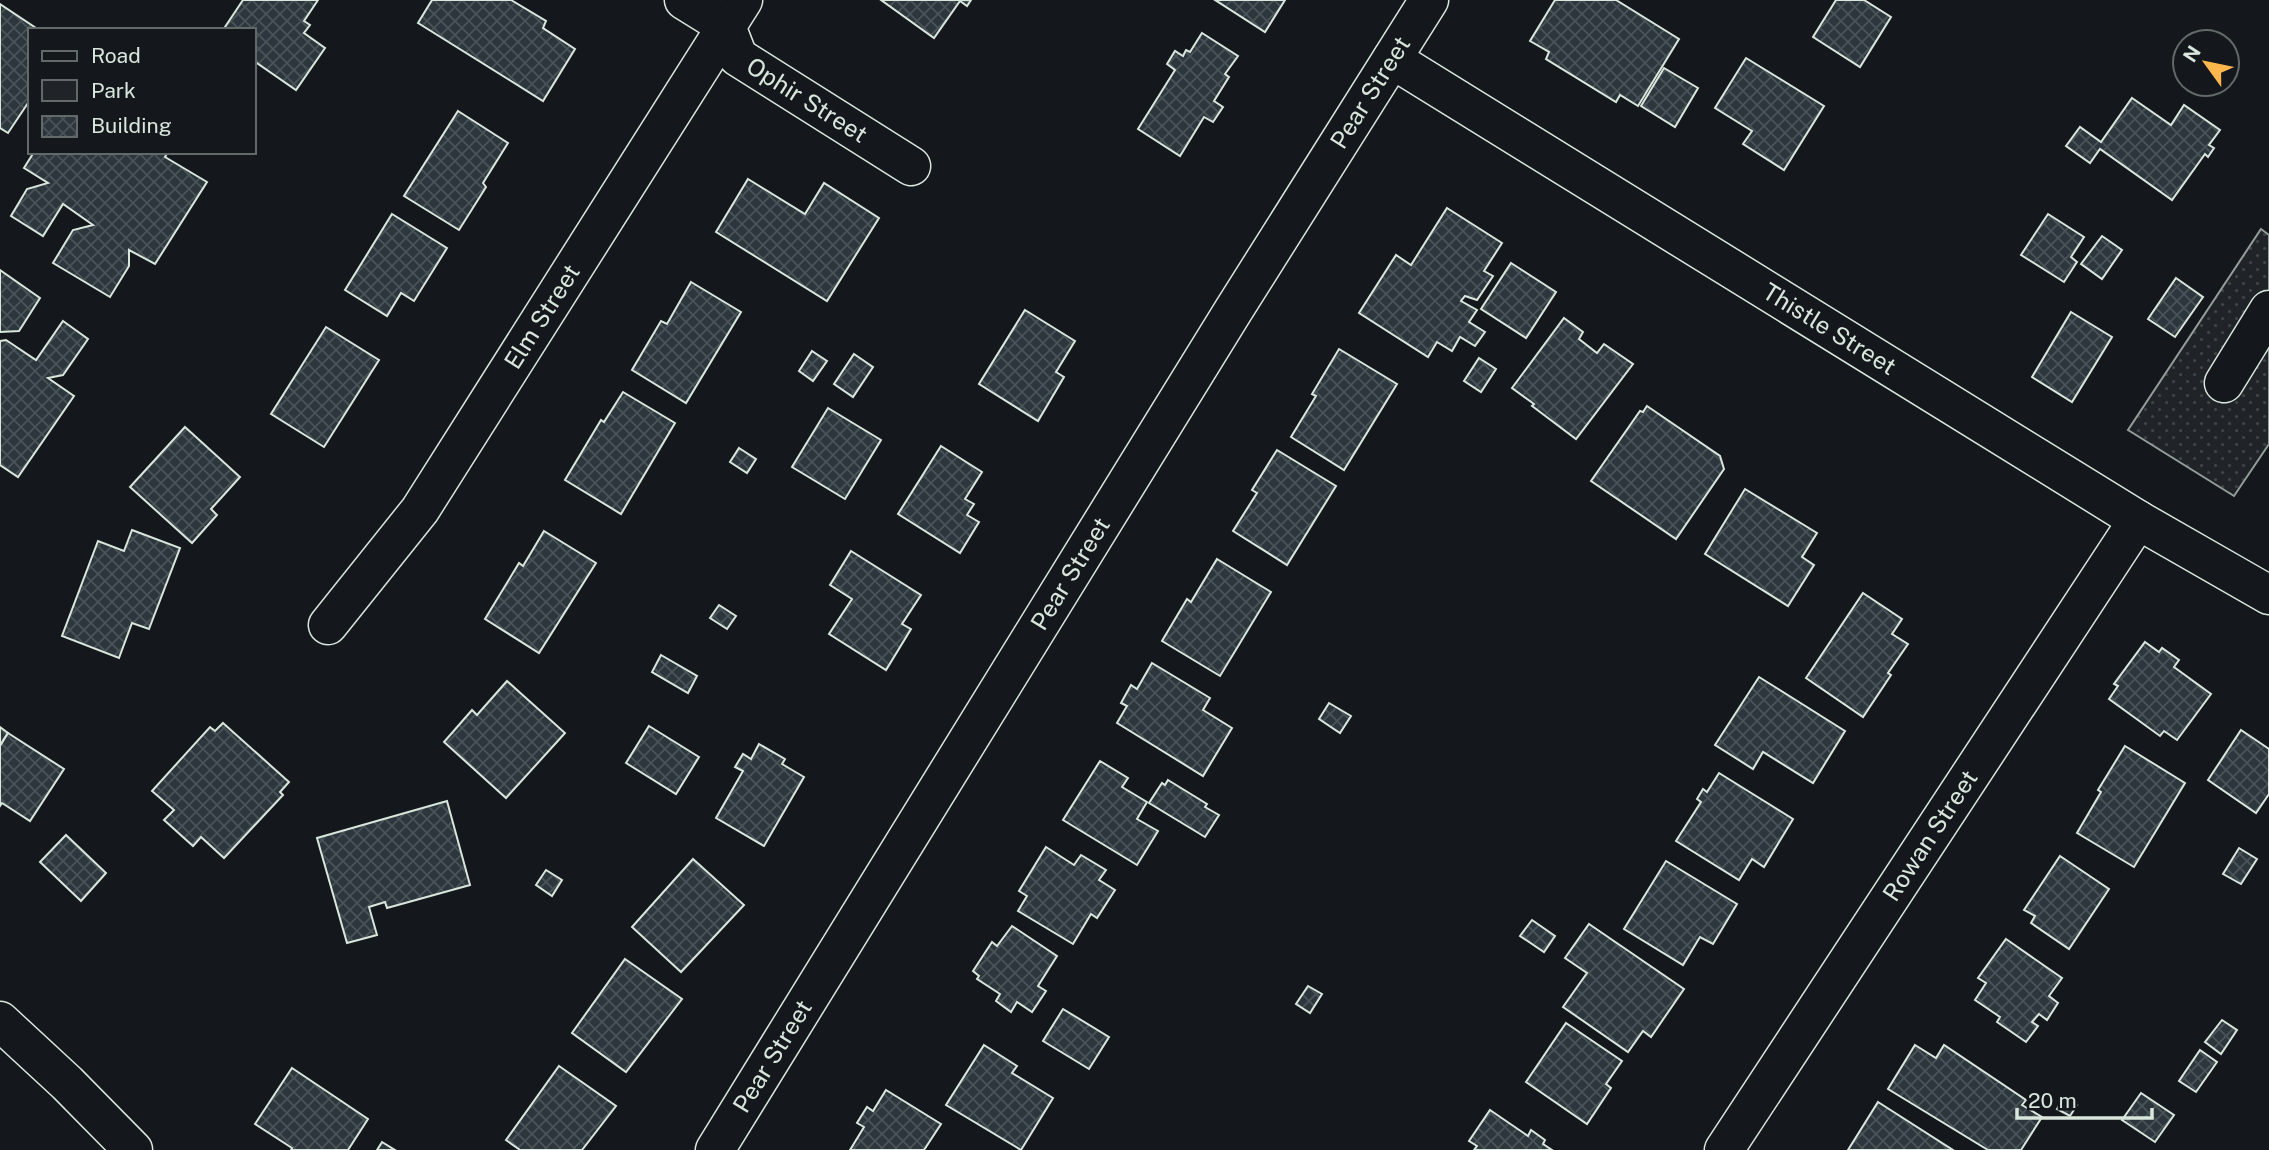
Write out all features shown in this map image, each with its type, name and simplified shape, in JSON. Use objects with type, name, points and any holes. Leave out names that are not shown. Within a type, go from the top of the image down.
[{"type":"street","points":[[684,0],[734,13]]},
{"type":"street","name":"Pear Street","points":[[715,1150],[1233,311],[1429,0]]},
{"type":"street","name":"Ophir Street","points":[[734,13],[738,57],[911,166]]},
{"type":"street","name":"Elm Street","points":[[328,625],[420,510],[734,13]]},
{"type":"street","name":"Thistle Street","points":[[1392,60],[2138,520],[2269,595]]},
{"type":"street","points":[[2224,383],[2269,310]]},
{"type":"street","name":"Rowan Street","points":[[1724,1150],[2138,520]]},
{"type":"street","points":[[0,1021],[67,1083],[132,1150]]},
{"type":"green space","points":[[2261,229],[2269,235],[2269,444],[2234,496],[2128,430]]},
{"type":"building","points":[[243,0],[318,0],[304,21],[310,25],[304,33],[325,48],[296,90],[256,62],[256,28],[224,28]]},
{"type":"building","points":[[432,0],[511,0],[546,21],[543,28],[575,49],[543,101],[418,23]]},
{"type":"building","points":[[881,0],[971,0],[967,6],[960,1],[934,38]]},
{"type":"building","points":[[1215,0],[1285,0],[1265,32]]},
{"type":"building","points":[[1555,0],[1616,0],[1679,39],[1638,106],[1620,95],[1616,102],[1546,59],[1549,52],[1530,41]]},
{"type":"building","points":[[1836,0],[1864,0],[1891,17],[1860,67],[1813,37]]},
{"type":"building","points":[[0,4],[36,28],[28,28],[28,103],[8,133],[0,128]]},
{"type":"building","points":[[1202,33],[1238,56],[1225,74],[1229,77],[1214,101],[1223,107],[1213,122],[1204,117],[1180,156],[1138,129],[1175,70],[1167,64],[1175,51],[1183,56],[1186,50],[1190,52]]},
{"type":"building","points":[[1746,58],[1824,106],[1784,170],[1743,144],[1752,131],[1715,108]]},
{"type":"building","points":[[1664,68],[1698,88],[1675,127],[1641,106]]},
{"type":"building","points":[[2132,98],[2171,125],[2184,105],[2220,130],[2209,145],[2214,148],[2208,157],[2205,154],[2172,200],[2100,149],[2090,163],[2066,146],[2080,127],[2101,142]]},
{"type":"building","points":[[458,111],[508,143],[483,183],[486,187],[459,230],[404,196]]},
{"type":"building","points":[[33,154],[167,154],[165,157],[207,182],[155,264],[129,250],[129,266],[110,297],[53,263],[73,230],[93,225],[63,204],[43,236],[11,216],[27,189],[48,183],[24,168]]},
{"type":"building","points":[[748,179],[805,214],[824,183],[879,218],[827,301],[716,232]]},
{"type":"building","points":[[1447,208],[1502,243],[1484,271],[1493,276],[1477,300],[1465,296],[1461,301],[1477,310],[1469,322],[1485,332],[1475,346],[1460,337],[1452,351],[1437,342],[1428,357],[1359,313],[1396,255],[1411,265]]},
{"type":"building","points":[[392,214],[447,248],[414,301],[401,293],[387,316],[345,290]]},
{"type":"building","points":[[2048,214],[2084,237],[2071,257],[2077,262],[2064,282],[2021,255]]},
{"type":"building","points":[[2102,236],[2122,250],[2102,279],[2081,264]]},
{"type":"building","points":[[1511,263],[1556,292],[1526,338],[1481,309]]},
{"type":"building","points":[[0,270],[40,298],[19,331],[0,332]]},
{"type":"building","points":[[2176,278],[2203,297],[2175,337],[2148,319]]},
{"type":"building","points":[[691,282],[741,312],[686,403],[632,370],[661,321],[667,324]]},
{"type":"building","points":[[1025,310],[1075,341],[1056,372],[1064,377],[1038,421],[979,384]]},
{"type":"building","points":[[2071,312],[2112,337],[2072,402],[2032,377]]},
{"type":"building","points":[[1564,318],[1583,332],[1579,339],[1597,353],[1604,344],[1633,364],[1576,439],[1512,388]]},
{"type":"building","points":[[63,321],[88,339],[63,375],[48,378],[74,396],[18,477],[0,465],[0,341],[6,340],[36,360]]},
{"type":"building","points":[[326,327],[379,360],[324,447],[271,414]]},
{"type":"building","points":[[1339,349],[1397,384],[1344,470],[1291,437],[1316,396],[1312,394]]},
{"type":"building","points":[[812,351],[827,361],[813,381],[799,371]]},
{"type":"building","points":[[854,354],[873,367],[853,397],[834,384]]},
{"type":"building","points":[[1479,358],[1496,369],[1481,392],[1464,381]]},
{"type":"building","points":[[623,392],[675,423],[621,514],[565,480],[601,420],[604,422]]},
{"type":"building","points":[[1647,406],[1720,456],[1724,469],[1676,539],[1591,481],[1640,411],[1643,412]]},
{"type":"building","points":[[828,408],[881,440],[845,499],[792,467]]},
{"type":"building","points":[[185,427],[240,477],[211,509],[217,515],[192,543],[130,487]]},
{"type":"building","points":[[941,446],[982,472],[965,499],[974,504],[967,515],[979,522],[960,553],[898,514]]},
{"type":"building","points":[[739,448],[756,459],[747,473],[730,462]]},
{"type":"building","points":[[1277,450],[1336,486],[1287,565],[1233,531],[1257,493],[1252,490]]},
{"type":"building","points":[[1745,489],[1817,533],[1802,557],[1814,565],[1788,606],[1705,554]]},
{"type":"building","points":[[132,530],[180,548],[149,629],[132,623],[119,658],[62,636],[98,541],[124,551]]},
{"type":"building","points":[[544,531],[596,563],[539,653],[485,619],[519,563],[523,566]]},
{"type":"building","points":[[851,551],[921,595],[902,624],[911,629],[886,670],[829,634],[852,599],[830,585]]},
{"type":"building","points":[[1217,559],[1271,592],[1220,676],[1162,641],[1187,599],[1191,602]]},
{"type":"building","points":[[1863,593],[1902,619],[1892,634],[1908,644],[1863,717],[1806,678]]},
{"type":"building","points":[[719,605],[736,616],[727,629],[710,618]]},
{"type":"building","points":[[2145,642],[2159,652],[2162,648],[2179,660],[2174,667],[2211,694],[2177,740],[2164,731],[2160,736],[2109,699],[2118,686],[2114,684]]},
{"type":"building","points":[[661,655],[697,676],[688,693],[652,672]]},
{"type":"building","points":[[1152,663],[1210,698],[1203,710],[1232,728],[1203,776],[1117,723],[1127,706],[1121,703],[1131,685],[1137,689]]},
{"type":"building","points":[[1759,677],[1845,731],[1813,783],[1763,752],[1753,769],[1715,745]]},
{"type":"building","points":[[507,681],[565,733],[506,798],[444,742],[472,710],[477,715]]},
{"type":"building","points":[[1329,703],[1351,716],[1340,733],[1319,719]]},
{"type":"building","points":[[223,723],[289,782],[280,792],[283,795],[224,858],[201,837],[193,846],[164,820],[174,810],[152,791],[210,727],[215,731]]},
{"type":"building","points":[[649,726],[699,757],[676,794],[626,763]]},
{"type":"building","points":[[0,727],[8,733],[0,746]]},
{"type":"building","points":[[2241,730],[2269,749],[2269,794],[2256,813],[2208,780]]},
{"type":"building","points":[[8,733],[64,769],[30,821],[2,803],[0,806],[0,746]]},
{"type":"building","points":[[759,744],[785,759],[782,764],[804,777],[764,846],[716,818],[743,771],[735,767],[743,754],[751,759]]},
{"type":"building","points":[[2125,746],[2185,783],[2134,867],[2077,833],[2101,792],[2098,790]]},
{"type":"building","points":[[1100,761],[1128,778],[1122,787],[1147,802],[1137,819],[1158,831],[1137,865],[1063,820]]},
{"type":"building","points":[[1719,773],[1793,819],[1764,867],[1752,859],[1739,880],[1676,841],[1701,802],[1697,799],[1703,789],[1707,792]]},
{"type":"building","points":[[1168,780],[1207,804],[1205,807],[1219,815],[1205,837],[1149,803],[1162,783],[1165,785]]},
{"type":"building","points":[[447,801],[470,885],[387,908],[385,902],[369,907],[377,935],[347,943],[317,838]]},
{"type":"building","points":[[66,835],[106,873],[81,901],[40,862]]},
{"type":"building","points":[[1046,847],[1074,865],[1081,855],[1106,870],[1099,880],[1115,890],[1097,918],[1091,914],[1073,944],[1018,911],[1027,896],[1019,891]]},
{"type":"building","points":[[2239,848],[2257,859],[2241,884],[2223,874]]},
{"type":"building","points":[[2060,856],[2109,889],[2069,949],[2031,923],[2035,916],[2024,910]]},
{"type":"building","points":[[693,859],[744,905],[681,972],[632,927]]},
{"type":"building","points":[[1666,861],[1737,904],[1713,944],[1700,937],[1683,965],[1624,929]]},
{"type":"building","points":[[546,870],[562,880],[552,896],[536,885]]},
{"type":"building","points":[[1532,920],[1555,936],[1544,952],[1520,936]]},
{"type":"building","points":[[1589,924],[1684,989],[1651,1037],[1643,1031],[1628,1052],[1563,1007],[1587,973],[1565,958]]},
{"type":"building","points":[[1012,926],[1057,956],[1038,986],[1046,991],[1032,1012],[1017,1002],[1011,1012],[996,1001],[1000,994],[977,979],[979,976],[973,971],[992,942],[997,946]]},
{"type":"building","points":[[2006,939],[2062,978],[2049,996],[2058,1003],[2047,1020],[2039,1014],[2032,1022],[2038,1026],[2026,1042],[1997,1022],[2000,1017],[1975,1000],[1986,983],[1978,978]]},
{"type":"building","points":[[625,959],[682,999],[626,1072],[572,1033]]},
{"type":"building","points":[[1308,986],[1322,994],[1310,1013],[1296,1004]]},
{"type":"building","points":[[1063,1009],[1109,1037],[1089,1069],[1043,1041]]},
{"type":"building","points":[[2222,1020],[2237,1030],[2221,1054],[2205,1042]]},
{"type":"building","points":[[1566,1023],[1622,1061],[1606,1084],[1611,1088],[1587,1124],[1526,1082]]},
{"type":"building","points":[[984,1045],[1017,1066],[1012,1073],[1053,1098],[1021,1150],[946,1105]]},
{"type":"building","points":[[1915,1045],[1936,1058],[1944,1045],[2026,1100],[2022,1105],[2042,1117],[2021,1150],[1988,1150],[1888,1089]]},
{"type":"building","points":[[2200,1050],[2217,1062],[2196,1092],[2179,1081]]},
{"type":"building","points":[[559,1066],[616,1106],[582,1150],[520,1150],[506,1140]]},
{"type":"building","points":[[292,1068],[368,1119],[348,1150],[291,1150],[292,1148],[255,1124]]},
{"type":"building","points":[[886,1090],[941,1124],[924,1150],[850,1150],[864,1127],[857,1123],[867,1107],[873,1111]]},
{"type":"building","points":[[2141,1093],[2174,1115],[2155,1142],[2122,1120]]},
{"type":"building","points":[[2064,1097],[2077,1105],[2070,1116],[2057,1109]]},
{"type":"building","points":[[1878,1102],[1953,1150],[1848,1150]]},
{"type":"building","points":[[1490,1110],[1528,1136],[1531,1130],[1545,1140],[1543,1144],[1552,1150],[1474,1150],[1477,1146],[1469,1141]]},
{"type":"building","points":[[382,1142],[395,1150],[377,1150]]}]
